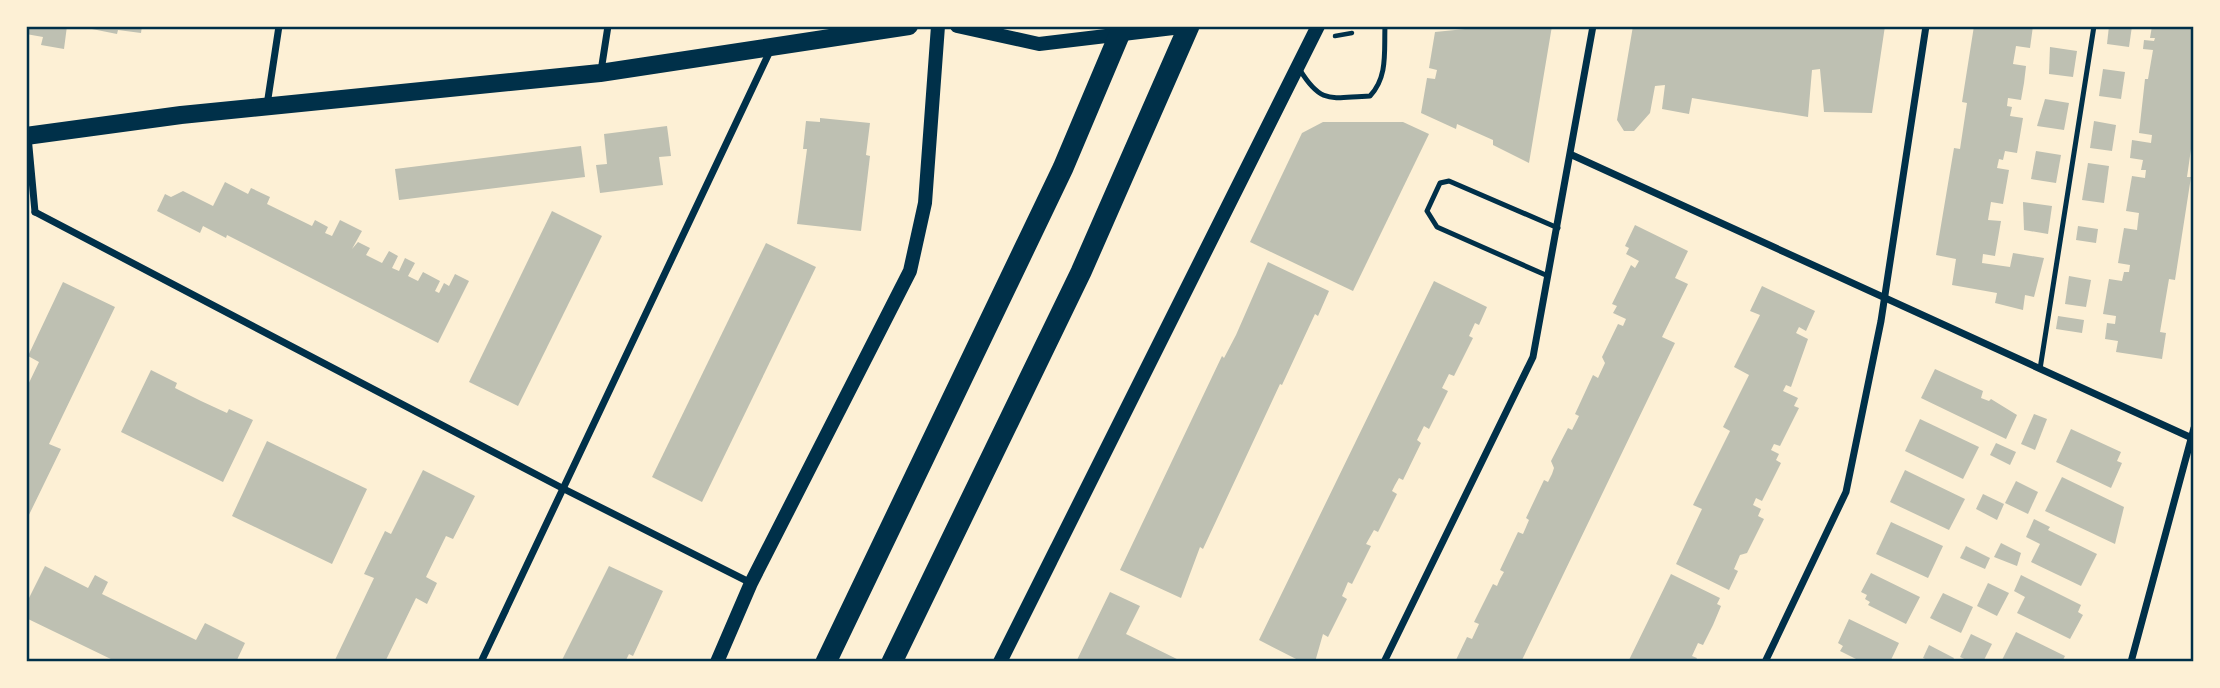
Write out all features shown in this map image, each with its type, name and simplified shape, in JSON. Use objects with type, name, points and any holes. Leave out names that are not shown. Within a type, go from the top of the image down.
[{"type":"highway","points":[[826,662],[1053,191],[1123,26]]},
{"type":"highway","points":[[892,662],[1081,272],[1189,26]]},
{"type":"main road","points":[[27,136],[600,74],[909,26]]},
{"type":"main road","points":[[718,662],[751,583],[910,271],[925,203],[938,26]]},
{"type":"main road","points":[[957,26],[1040,44],[1189,26]]},
{"type":"main road","points":[[1000,662],[1318,26]]},
{"type":"street","points":[[267,108],[279,26]]},
{"type":"street","points":[[600,74],[608,26]]},
{"type":"street","points":[[1384,662],[1533,357],[1572,155],[1593,26]]},
{"type":"street","points":[[1765,662],[1846,492],[1885,296],[1926,26]]},
{"type":"street","points":[[481,662],[772,46]]},
{"type":"street","points":[[27,136],[35,212]]},
{"type":"street","points":[[1572,155],[2193,439]]},
{"type":"street","points":[[35,212],[564,489],[751,583]]},
{"type":"street","points":[[26,217],[35,212]]},
{"type":"street","points":[[2131,662],[2194,428]]},
{"type":"lane","points":[[1298,68],[1311,88],[1323,98],[1370,96],[1380,85],[1384,71],[1385,26]]},
{"type":"lane","points":[[2040,369],[2094,26]]},
{"type":"lane","points":[[1548,276],[1437,227],[1427,211],[1440,183],[1449,181],[1558,228]]},
{"type":"path","points":[[1335,36],[1352,33]]},
{"type":"building","points":[[26,26],[67,26],[64,49],[41,45],[43,37],[26,34]]},
{"type":"building","points":[[77,26],[142,26],[141,33],[118,30],[117,34]]},
{"type":"building","points":[[1495,26],[1552,26],[1529,163],[1493,145],[1493,140],[1457,124],[1456,129],[1421,113],[1427,78],[1435,79],[1437,70],[1429,68],[1435,32]]},
{"type":"building","points":[[1633,26],[1885,26],[1872,113],[1824,112],[1820,69],[1812,70],[1808,117],[1692,98],[1689,114],[1662,109],[1665,85],[1655,86],[1650,113],[1634,131],[1624,131],[1617,120]]},
{"type":"building","points":[[1974,26],[2033,26],[2030,48],[2016,46],[2013,64],[2026,66],[2024,83],[2021,100],[2008,98],[2007,106],[2012,107],[2010,116],[2023,118],[2017,153],[2005,151],[2003,160],[1999,159],[1997,168],[2009,170],[2003,204],[1991,202],[1988,220],[2001,221],[1995,256],[1983,254],[1982,263],[2010,267],[2013,253],[2044,258],[2034,297],[2025,295],[2023,310],[1995,303],[1997,293],[1952,285],[1956,259],[1936,255],[1954,148],[1960,149],[1967,103],[1962,102]]},
{"type":"building","points":[[2109,26],[2132,26],[2129,47],[2107,44]]},
{"type":"building","points":[[2152,26],[2194,26],[2194,150],[2191,149],[2187,177],[2191,177],[2175,280],[2169,279],[2160,332],[2166,333],[2162,359],[2116,352],[2118,341],[2105,339],[2107,323],[2115,324],[2116,316],[2103,314],[2109,279],[2122,281],[2124,272],[2129,272],[2130,265],[2118,263],[2124,228],[2137,230],[2139,213],[2126,211],[2132,176],[2145,178],[2146,170],[2141,170],[2143,160],[2130,158],[2132,140],[2151,143],[2152,135],[2139,133],[2145,79],[2148,79],[2153,50],[2143,49],[2144,40],[2154,41],[2155,38],[2150,38]]},
{"type":"building","points":[[2050,47],[2077,51],[2073,77],[2049,74]]},
{"type":"building","points":[[2103,69],[2125,72],[2121,99],[2099,96]]},
{"type":"building","points":[[2045,99],[2069,103],[2064,130],[2037,126]]},
{"type":"building","points":[[820,118],[870,123],[866,155],[870,156],[861,231],[797,224],[807,149],[803,149],[806,121],[820,122]]},
{"type":"building","points":[[2094,121],[2116,125],[2112,151],[2090,148]]},
{"type":"building","points":[[1323,122],[1403,122],[1429,134],[1353,291],[1250,242],[1302,133]]},
{"type":"building","points":[[667,126],[671,156],[659,157],[663,185],[600,193],[596,165],[607,164],[604,134]]},
{"type":"building","points":[[581,146],[585,177],[399,200],[395,169]]},
{"type":"building","points":[[2036,151],[2061,155],[2056,183],[2031,179]]},
{"type":"building","points":[[2088,163],[2109,166],[2104,203],[2082,200]]},
{"type":"building","points":[[225,182],[248,194],[251,188],[270,197],[267,204],[312,226],[315,220],[328,227],[325,233],[332,236],[340,220],[362,231],[352,249],[358,242],[370,248],[366,255],[382,263],[389,251],[398,256],[392,268],[399,271],[405,258],[415,263],[408,276],[418,281],[423,272],[440,281],[435,291],[439,293],[444,283],[449,286],[455,274],[469,281],[438,343],[227,235],[226,238],[203,226],[200,233],[157,211],[165,194],[171,197],[183,191],[213,206]]},
{"type":"building","points":[[2023,202],[2052,206],[2048,234],[2024,230]]},
{"type":"building","points":[[552,211],[602,236],[518,406],[469,382]]},
{"type":"building","points":[[1635,225],[1688,251],[1675,278],[1688,284],[1662,337],[1675,343],[1521,662],[1455,662],[1467,637],[1472,639],[1479,624],[1474,622],[1493,584],[1497,586],[1504,572],[1500,570],[1518,532],[1523,534],[1529,520],[1526,518],[1544,480],[1548,482],[1552,474],[1554,468],[1551,461],[1568,428],[1572,430],[1579,416],[1575,414],[1593,375],[1598,378],[1605,363],[1602,357],[1618,324],[1623,326],[1626,319],[1613,313],[1617,306],[1612,304],[1631,265],[1635,268],[1639,261],[1626,254],[1629,248],[1625,246]]},
{"type":"building","points":[[2078,226],[2098,229],[2096,243],[2076,240]]},
{"type":"building","points":[[766,243],[816,267],[702,502],[652,477]]},
{"type":"building","points":[[1268,262],[1329,291],[1318,316],[1315,314],[1282,385],[1280,384],[1203,549],[1200,547],[1181,598],[1120,570],[1222,356],[1224,358],[1236,335]]},
{"type":"building","points":[[2069,276],[2091,280],[2086,307],[2065,304]]},
{"type":"building","points":[[1434,281],[1487,307],[1479,325],[1475,323],[1469,336],[1473,338],[1454,376],[1449,374],[1442,388],[1448,391],[1429,429],[1424,426],[1417,440],[1421,443],[1403,480],[1399,478],[1392,491],[1397,494],[1378,532],[1374,530],[1366,544],[1371,546],[1352,584],[1348,582],[1342,596],[1347,599],[1328,637],[1323,634],[1315,662],[1302,662],[1259,640]]},
{"type":"building","points":[[63,282],[115,307],[49,444],[61,449],[26,521],[26,389],[39,362],[28,356]]},
{"type":"building","points":[[1762,286],[1815,311],[1806,331],[1799,327],[1796,333],[1808,339],[1791,387],[1786,385],[1783,391],[1798,398],[1794,406],[1799,408],[1780,446],[1774,444],[1771,450],[1779,454],[1776,460],[1781,463],[1762,501],[1756,498],[1753,505],[1761,509],[1758,516],[1764,519],[1747,553],[1740,555],[1734,569],[1738,571],[1729,590],[1676,564],[1702,509],[1693,505],[1730,431],[1723,427],[1749,375],[1734,367],[1760,315],[1750,311]]},
{"type":"building","points":[[2058,316],[2084,320],[2082,333],[2056,329]]},
{"type":"building","points":[[1935,369],[1983,391],[1981,398],[1989,401],[1991,399],[2017,415],[2006,439],[1921,398]]},
{"type":"building","points":[[151,370],[177,383],[175,388],[201,401],[227,413],[229,409],[253,420],[223,482],[121,432]]},
{"type":"building","points":[[2034,414],[2047,419],[2035,450],[2021,444]]},
{"type":"building","points":[[1920,419],[1979,447],[1963,479],[1905,451]]},
{"type":"building","points":[[2071,429],[2121,452],[2117,461],[2122,463],[2111,488],[2056,462]]},
{"type":"building","points":[[267,441],[367,489],[332,564],[232,516]]},
{"type":"building","points":[[1996,443],[2016,452],[2010,465],[1990,455]]},
{"type":"building","points":[[423,470],[475,496],[453,539],[446,536],[426,577],[437,583],[427,604],[416,598],[385,662],[334,662],[374,578],[364,574],[385,531],[391,534]]},
{"type":"building","points":[[1905,470],[1965,499],[1949,530],[1890,502]]},
{"type":"building","points":[[2062,477],[2124,507],[2115,544],[2045,511]]},
{"type":"building","points":[[2016,481],[2038,492],[2028,514],[2005,503]]},
{"type":"building","points":[[1983,494],[2004,504],[1997,520],[1976,509]]},
{"type":"building","points":[[2034,519],[2050,527],[2048,530],[2097,554],[2081,586],[2031,562],[2040,544],[2026,537]]},
{"type":"building","points":[[1891,522],[1943,546],[1928,578],[1876,554]]},
{"type":"building","points":[[2001,543],[2021,553],[2017,566],[1994,557]]},
{"type":"building","points":[[1966,546],[1990,558],[1985,569],[1960,558]]},
{"type":"building","points":[[45,566],[88,588],[95,575],[108,582],[102,594],[196,640],[205,623],[245,643],[236,662],[117,662],[26,618],[26,604]]},
{"type":"building","points":[[609,566],[663,591],[633,656],[629,654],[625,662],[561,662]]},
{"type":"building","points":[[1871,573],[1920,597],[1906,624],[1868,605],[1870,602],[1865,599],[1867,595],[1861,592]]},
{"type":"building","points":[[1671,574],[1720,598],[1717,604],[1721,606],[1713,625],[1703,645],[1698,643],[1692,656],[1697,658],[1695,662],[1628,662]]},
{"type":"building","points":[[2021,575],[2081,605],[2078,612],[2083,615],[2070,639],[2017,613],[2025,597],[2014,591]]},
{"type":"building","points":[[1988,583],[2009,593],[1997,616],[1977,606]]},
{"type":"building","points":[[1110,592],[1140,606],[1126,634],[1183,662],[1076,662]]},
{"type":"building","points":[[1943,593],[1973,607],[1961,633],[1930,618]]},
{"type":"building","points":[[1849,619],[1899,643],[1890,662],[1862,662],[1840,651],[1843,646],[1838,643]]},
{"type":"building","points":[[2016,632],[2065,656],[2062,662],[2001,662]]},
{"type":"building","points":[[1971,634],[1992,644],[1983,662],[1971,662],[1960,657]]},
{"type":"building","points":[[1929,645],[1954,658],[1952,662],[1932,662],[1923,658]]}]
